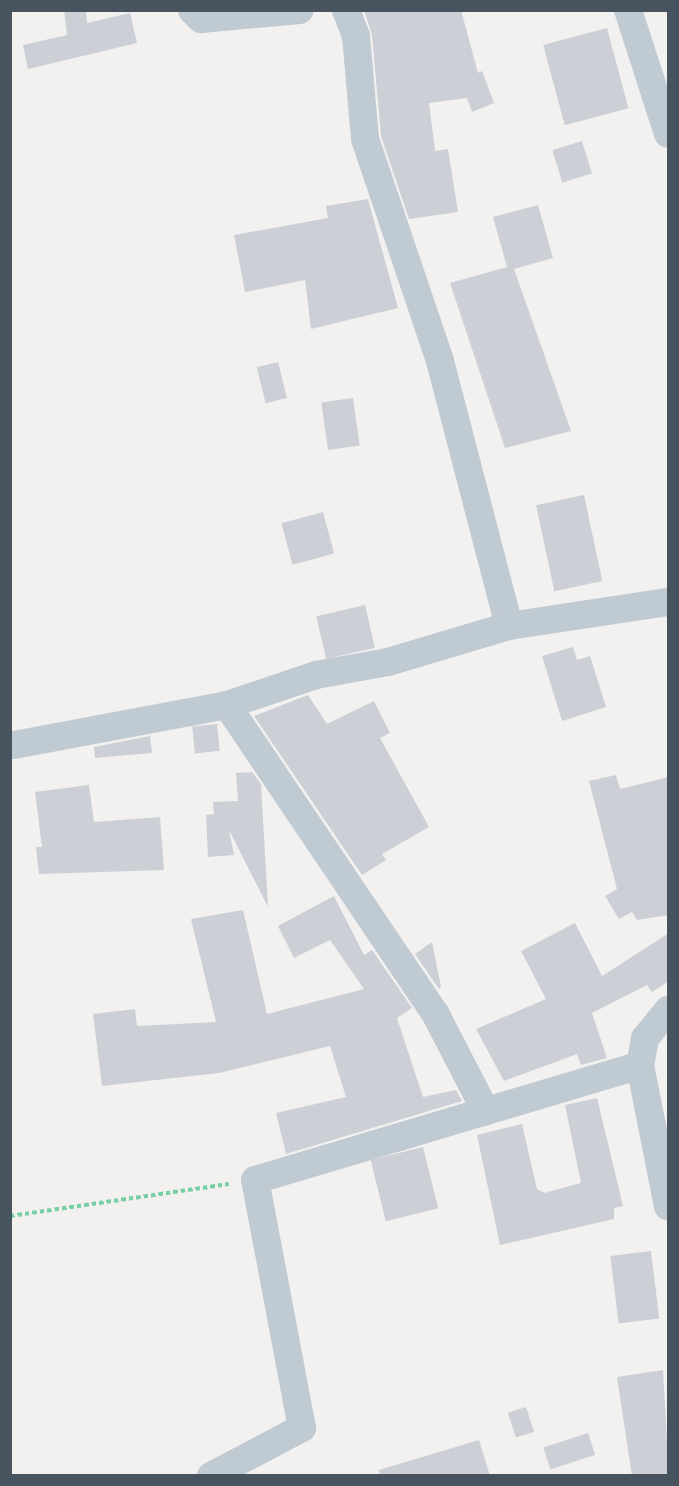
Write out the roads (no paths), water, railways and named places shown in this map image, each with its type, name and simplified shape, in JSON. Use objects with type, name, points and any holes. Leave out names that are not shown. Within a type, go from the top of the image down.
[{"type":"street","points":[[192,10],[201,19],[300,10]]},
{"type":"street","points":[[346,10],[356,36],[365,138],[440,361],[509,626]]},
{"type":"street","points":[[628,10],[669,134]]},
{"type":"street","points":[[14,745],[227,705],[316,675],[388,662],[509,626],[669,602]]},
{"type":"street","points":[[227,705],[435,1013],[486,1112]]},
{"type":"street","points":[[669,1010],[645,1038],[640,1065],[669,1206]]},
{"type":"street","points":[[211,1476],[302,1428],[255,1180],[640,1065]]}]
